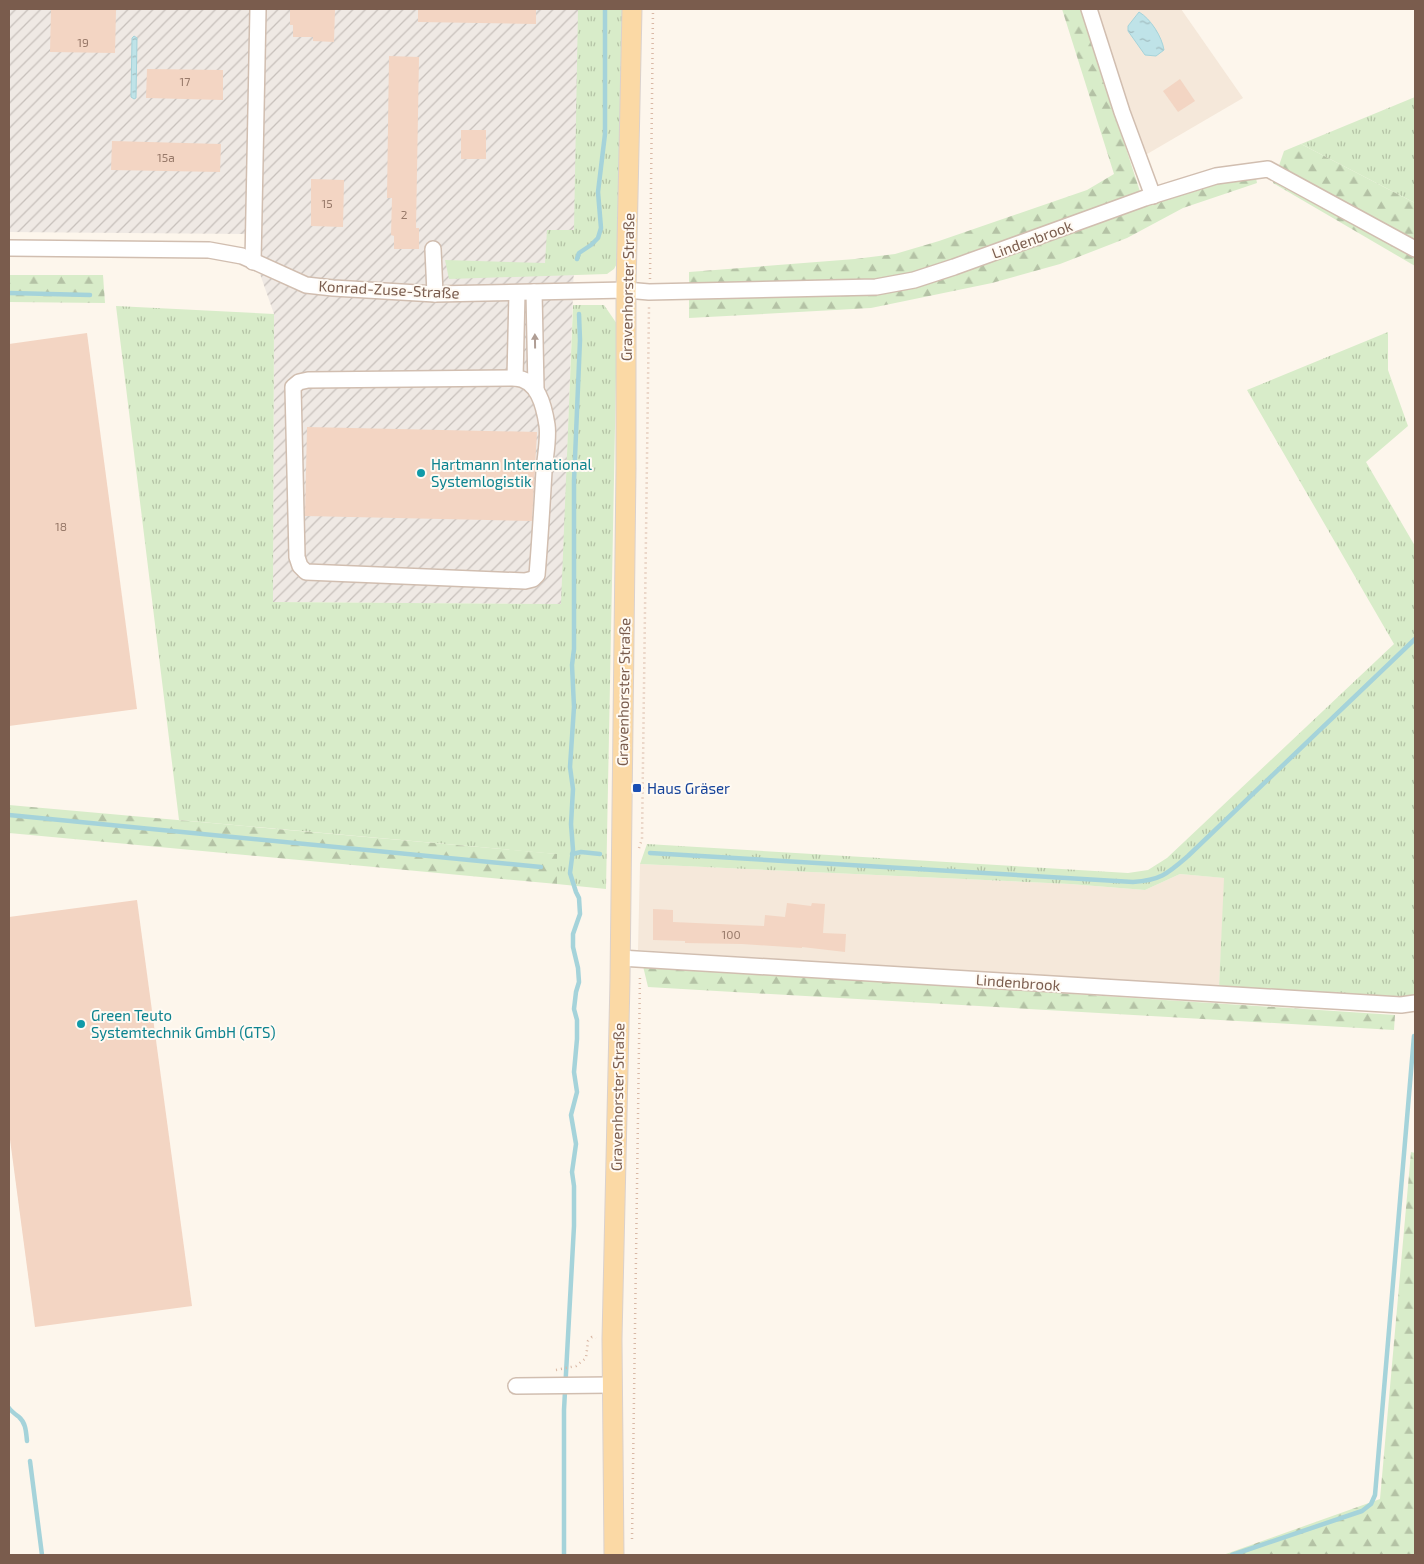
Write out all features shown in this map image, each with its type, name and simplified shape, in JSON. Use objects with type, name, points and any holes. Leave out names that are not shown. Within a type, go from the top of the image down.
[{"type":"main road","name":"Gravenhorster Straße","points":[[614,1555],[612,1339],[628,958],[625,488],[626,290],[632,9]]},
{"type":"street","points":[[253,262],[258,9]]},
{"type":"street","points":[[1089,9],[1122,112],[1152,196]]},
{"type":"street","name":"Lindenbrook","points":[[626,290],[650,292],[876,287],[914,280],[954,268],[1152,196],[1216,176],[1268,169],[1415,249]]},
{"type":"street","name":"Konrad-Zuse-Straße","points":[[9,248],[209,250],[242,256],[306,285],[333,288],[435,294],[626,290]]},
{"type":"street","points":[[433,249],[435,294]]},
{"type":"street","points":[[516,378],[517,292]]},
{"type":"street","points":[[534,292],[536,389],[547,428],[537,575],[533,579],[525,581],[306,572],[300,566],[297,557],[293,387],[299,382],[308,380],[516,378],[530,382],[536,389]]},
{"type":"street","name":"Lindenbrook","points":[[628,958],[1402,1005],[1415,1003]]},
{"type":"street","points":[[516,1386],[612,1385]]},
{"type":"path","points":[[636,856],[642,839],[653,9]]},
{"type":"path","points":[[628,958],[640,975],[632,1546]]},
{"type":"path","points":[[556,1370],[576,1366],[586,1358],[588,1341],[592,1337],[635,1340]]},
{"type":"shaded area","points":[[9,9],[583,9],[562,604],[273,602],[274,314],[246,234],[9,232]]},
{"type":"shaded area","points":[[1095,9],[1181,9],[1243,98],[1142,157]]},
{"type":"shaded area","points":[[640,864],[1070,884],[1145,890],[1180,874],[1225,878],[1219,987],[638,950]]},
{"type":"green space","points":[[578,9],[626,9],[619,260],[614,269],[607,274],[449,279],[445,260],[545,263],[547,230],[574,230]]},
{"type":"green space","points":[[1062,9],[1081,9],[1144,204],[1216,182],[1256,178],[1257,183],[1183,208],[1127,238],[1060,264],[992,283],[871,308],[689,318],[689,272],[895,254],[939,241],[1087,190],[1114,174]]},
{"type":"green space","points":[[1415,97],[1415,203],[1301,144]]},
{"type":"green space","points":[[1301,144],[1415,203],[1415,266],[1273,183],[1284,151]]},
{"type":"green space","points":[[9,275],[103,275],[105,303],[9,302]]},
{"type":"green space","points":[[573,305],[604,305],[617,324],[606,889],[557,884],[556,854],[179,820],[116,306],[274,314],[273,602],[561,604]]},
{"type":"green space","points":[[1388,332],[1388,370],[1408,426],[1366,462],[1415,546],[1415,995],[1406,998],[1219,987],[1224,878],[1180,874],[1145,890],[1070,884],[640,864],[647,844],[1128,873],[1148,870],[1167,858],[1394,644],[1247,390]]},
{"type":"green space","points":[[9,805],[557,854],[557,884],[9,833]]},
{"type":"green space","points":[[643,966],[1395,1015],[1394,1030],[648,987]]},
{"type":"green space","points":[[1411,1152],[1415,1153],[1415,1555],[1223,1555],[1380,1499]]},
{"type":"water","points":[[1139,12],[1152,24],[1161,40],[1164,50],[1156,56],[1145,55],[1128,31],[1128,26]]},
{"type":"water","points":[[134,36],[137,38],[136,98],[134,99],[131,97],[132,38]]},
{"type":"building","points":[[51,9],[116,10],[115,53],[50,52]]},
{"type":"building","points":[[290,9],[335,9],[334,42],[313,41],[313,37],[293,37],[293,25],[290,25]]},
{"type":"building","points":[[418,9],[536,9],[536,24],[418,22]]},
{"type":"building","points":[[389,56],[419,57],[416,228],[419,228],[419,249],[394,249],[394,236],[391,235],[392,198],[387,198]]},
{"type":"building","points":[[147,69],[223,70],[223,100],[146,98]]},
{"type":"building","points":[[1180,79],[1195,101],[1178,112],[1163,91]]},
{"type":"building","points":[[461,130],[486,130],[486,159],[461,159]]},
{"type":"building","points":[[112,141],[221,144],[220,172],[111,170]]},
{"type":"building","points":[[311,179],[344,180],[343,227],[311,226]]},
{"type":"building","points":[[87,333],[137,709],[9,726],[9,344]]},
{"type":"building","name":"Hartmann International Systemlogistik","points":[[307,427],[537,432],[532,521],[305,516]]},
{"type":"building","name":"Green Teuto Systemtechnik GmbH (GTS)","points":[[137,900],[192,1306],[35,1327],[9,1132],[9,917]]},
{"type":"building","points":[[787,903],[811,906],[812,903],[825,904],[823,933],[846,934],[845,952],[802,947],[653,940],[653,909],[673,910],[673,922],[764,926],[765,915],[785,917]]},
{"type":"waterway","points":[[577,259],[579,253],[598,238],[601,228],[598,192],[605,134],[605,9]]},
{"type":"waterway","points":[[9,293],[90,295]]},
{"type":"waterway","points":[[564,1555],[564,1410],[574,1226],[572,1172],[576,1144],[571,1115],[577,1092],[574,1072],[577,1020],[574,1009],[579,982],[573,947],[573,934],[580,914],[579,898],[570,873],[573,850],[571,824],[573,789],[570,767],[574,707],[572,665],[574,649],[574,481],[580,340],[579,314]]},
{"type":"waterway","points":[[650,853],[1133,882],[1150,880],[1169,872],[1188,856],[1415,639]]},
{"type":"waterway","points":[[9,815],[541,867]]},
{"type":"waterway","points":[[572,854],[581,852],[600,854]]},
{"type":"waterway","points":[[1232,1555],[1362,1511],[1371,1504],[1375,1495],[1414,1036]]},
{"type":"waterway","points":[[9,1408],[23,1422],[27,1441]]},
{"type":"waterway","points":[[30,1461],[42,1555]]},
{"type":"place","name":"Hartmann International Systemlogistik","points":[[421,473]]},
{"type":"place","name":"Haus Gräser","points":[[637,788]]},
{"type":"place","name":"Green Teuto Systemtechnik GmbH (GTS)","points":[[81,1024]]}]
